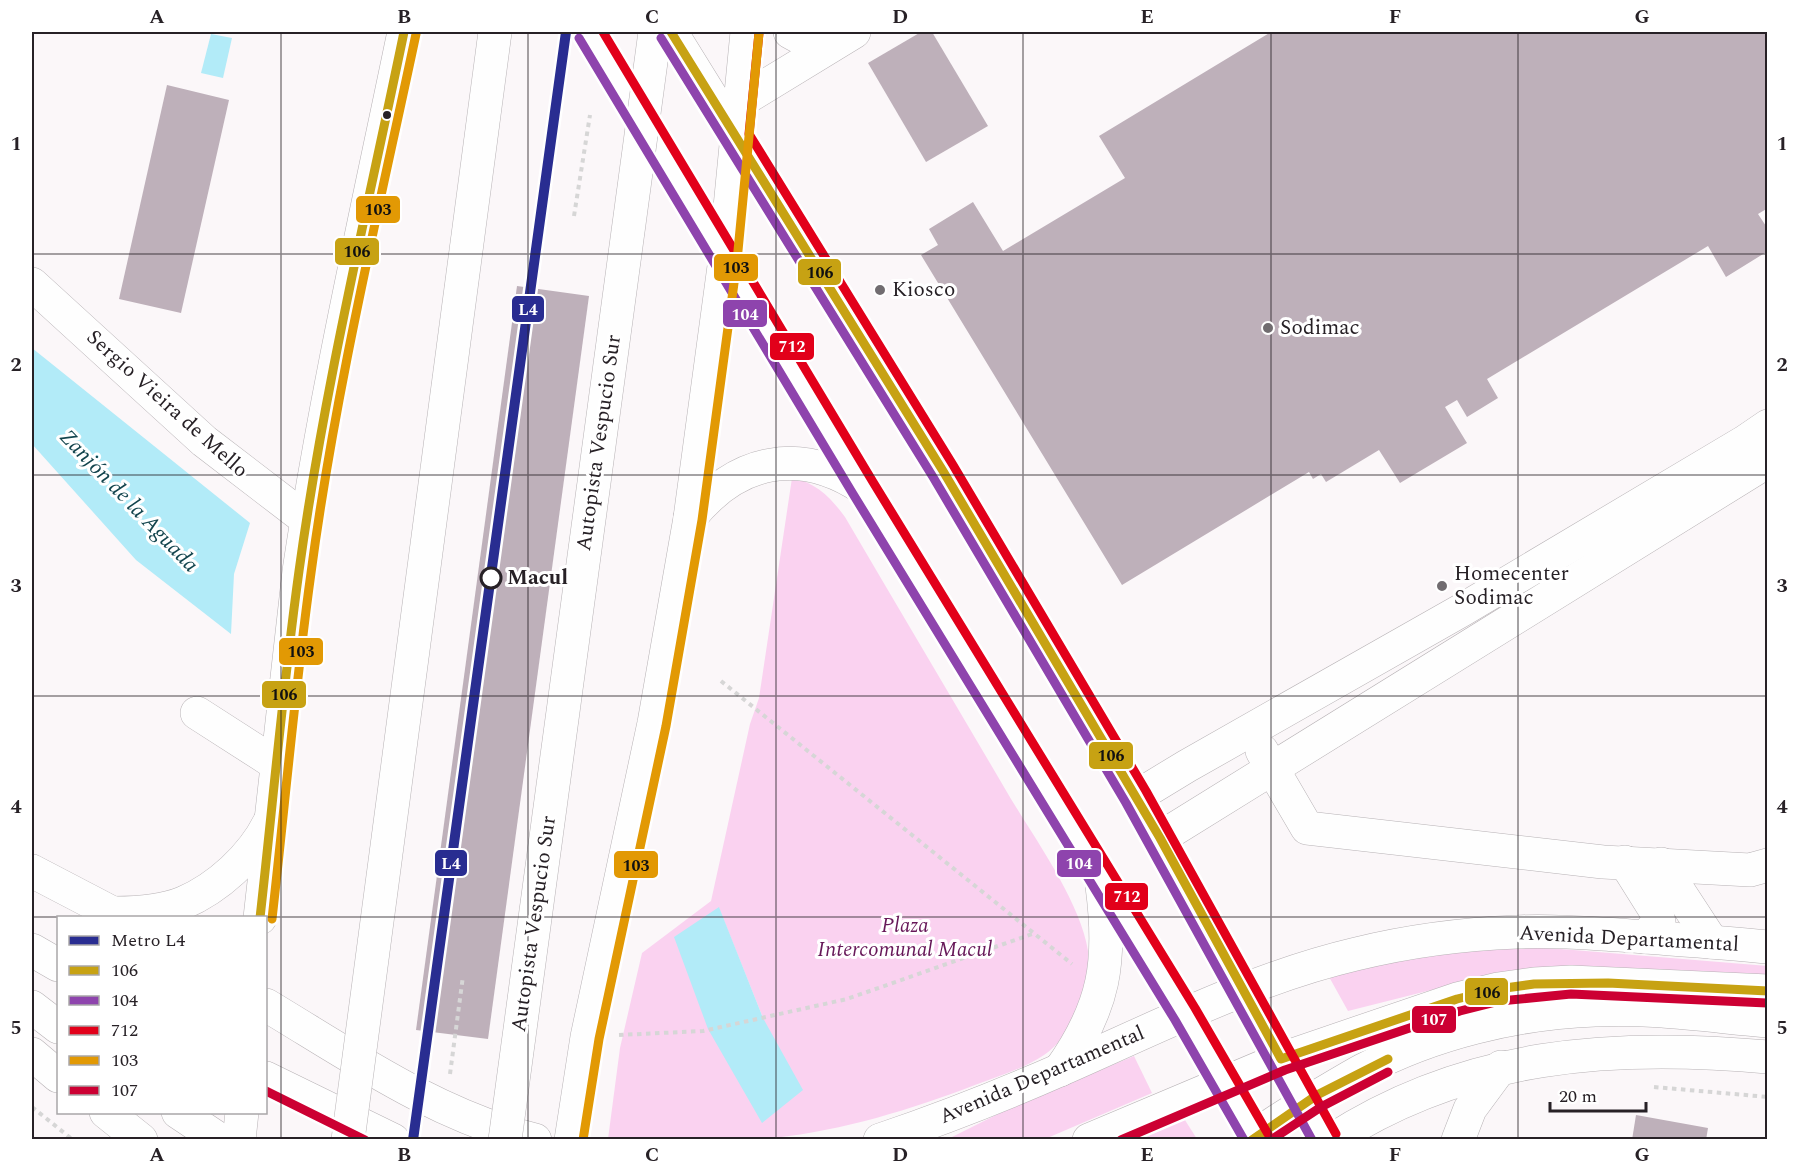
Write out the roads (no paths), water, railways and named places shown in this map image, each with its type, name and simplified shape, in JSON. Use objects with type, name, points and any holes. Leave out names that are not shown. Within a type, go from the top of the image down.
[{"type":"main road","points":[[260,916],[299,571],[307,520],[336,361],[404,32]]},
{"type":"main road","points":[[348,1140],[495,32]]},
{"type":"main road","points":[[589,32],[863,488],[1185,1014],[1255,1138],[1306,1103],[1364,1069],[1454,1034],[1500,1022],[1547,1014],[1594,1010],[1642,1010],[1767,1020]]},
{"type":"main road","name":"Autopista Vespucio Sur","points":[[505,1140],[655,32]]},
{"type":"main road","points":[[671,32],[943,471],[1136,797],[1326,1140]]},
{"type":"main road","points":[[571,1140],[587,1036],[654,723],[690,518],[725,259],[747,32]]},
{"type":"main road","points":[[790,32],[824,50]]},
{"type":"main road","points":[[741,101],[854,32]]},
{"type":"main road","name":"Sergio Vieira de Mello","points":[[32,284],[204,441],[307,520]]},
{"type":"main road","points":[[1136,797],[1462,610],[1762,447]]},
{"type":"main road","points":[[1160,838],[1272,769],[1762,447]]},
{"type":"main road","points":[[690,518],[724,483],[745,472],[768,465],[808,464],[846,477],[863,488]]},
{"type":"main road","points":[[197,713],[278,765]]},
{"type":"main road","points":[[1250,730],[1307,828],[1591,861],[1750,870],[1767,865]]},
{"type":"main road","points":[[32,871],[118,915],[162,909],[182,903],[217,883],[262,838],[272,819]]},
{"type":"main road","points":[[1625,862],[1657,913],[1659,922],[1646,937]]},
{"type":"main road","points":[[1661,864],[1712,942]]},
{"type":"main road","points":[[1060,1070],[1088,1025],[1098,1000],[1105,971],[1107,942],[1100,875]]},
{"type":"main road","name":"Avenida Departamental","points":[[880,1140],[1060,1070],[1242,991],[1355,954],[1413,942],[1466,935],[1519,932],[1571,932],[1767,947]]},
{"type":"main road","points":[[32,950],[57,964]]},
{"type":"main road","points":[[1089,1140],[1281,1059],[1457,999],[1498,989],[1534,984],[1608,982],[1767,991]]},
{"type":"main road","points":[[267,1006],[397,1083],[446,1108],[482,1123],[535,1140]]},
{"type":"main road","points":[[32,1007],[57,1026]]},
{"type":"main road","points":[[1332,1140],[1360,1122],[1415,1095],[1460,1078],[1501,1067],[1599,1053],[1648,1051],[1767,1057]]},
{"type":"main road","points":[[32,1054],[57,1075]]},
{"type":"main road","points":[[1458,1140],[1470,1109],[1501,1067]]},
{"type":"main road","points":[[267,1078],[393,1140]]},
{"type":"main road","points":[[107,1114],[141,1140]]},
{"type":"main road","points":[[180,1114],[220,1140]]},
{"type":"main road","points":[[239,1140],[242,1114]]},
{"type":"water","points":[[211,34],[232,38],[223,78],[201,73]]},
{"type":"water","name":"Zanjón de la Aguada","points":[[32,348],[250,523],[234,574],[231,634],[136,560],[32,444]]},
{"type":"water","points":[[719,907],[763,1018],[803,1090],[762,1123],[708,1029],[674,937]]},
{"type":"metro line","name":"L4","points":[[413,1140],[566,32]]},
{"type":"place","name":"Kiosco","points":[[880,290]]},
{"type":"place","name":"Sodimac","points":[[1268,328]]},
{"type":"place","name":"Macul","points":[[491,578]]},
{"type":"place","name":"Homecenter Sodimac","points":[[1442,586]]},
{"type":"park label","name":"Plaza Intercomunal Macul","points":[[905,938]]}]
